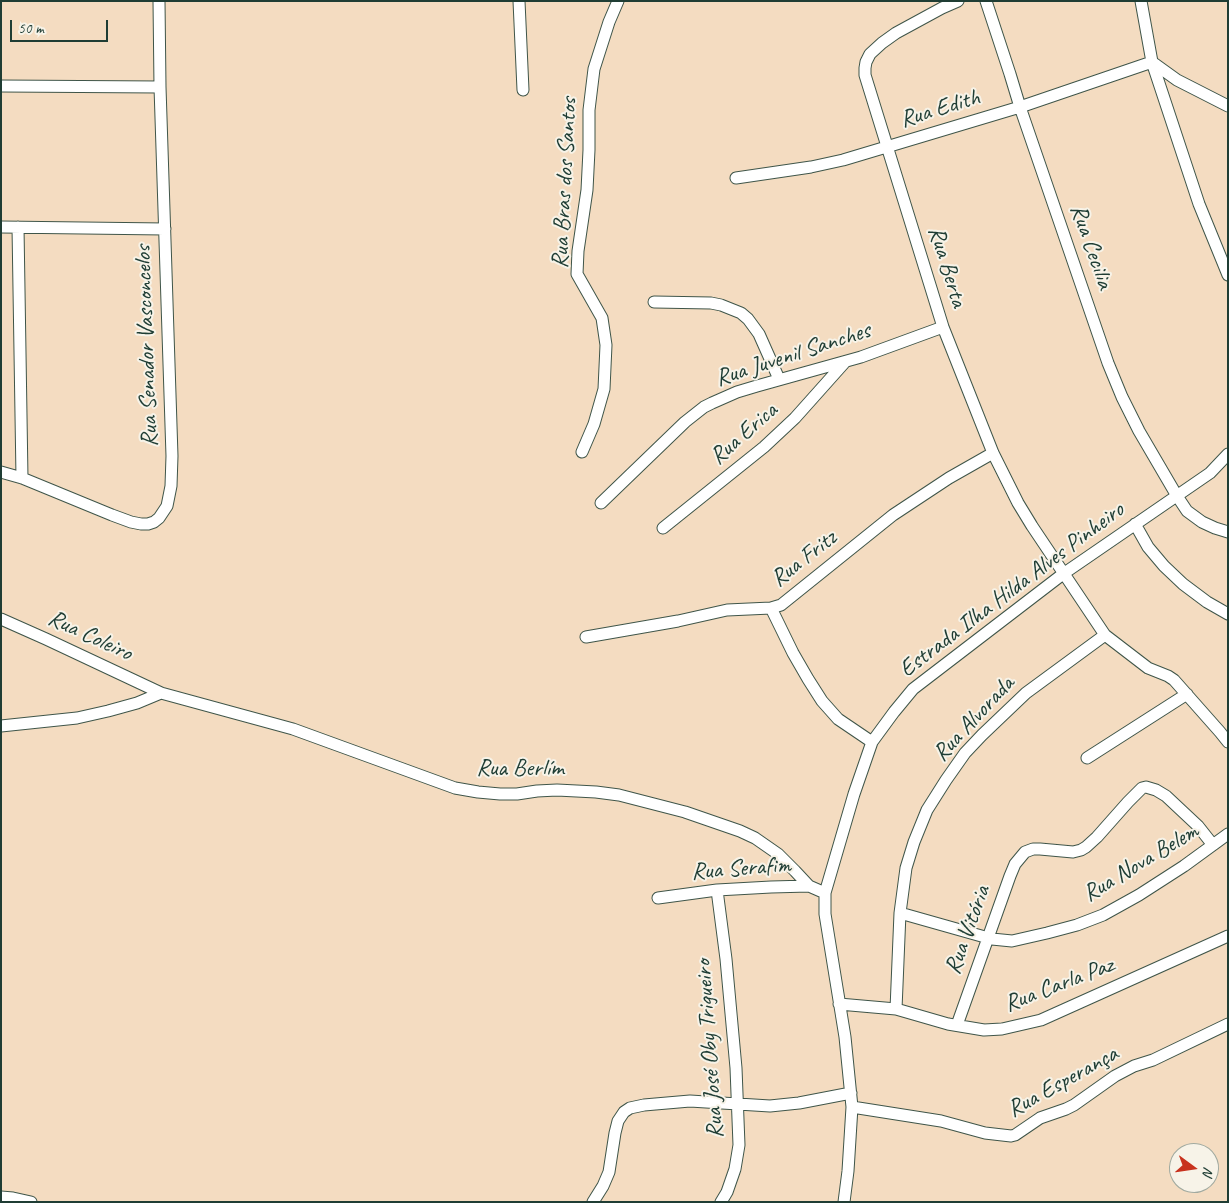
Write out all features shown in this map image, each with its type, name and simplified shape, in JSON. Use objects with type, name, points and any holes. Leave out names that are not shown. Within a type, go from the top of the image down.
[{"type":"street","name":"Rua Senador Vasconcelos","points":[[1,472],[22,478],[112,515],[141,524],[154,522],[167,506],[170,497],[172,456],[159,1]]},
{"type":"street","points":[[519,1],[524,90]]},
{"type":"street","name":"Rua Bras dos Santos","points":[[582,452],[594,424],[604,388],[606,344],[602,318],[576,274],[587,190],[589,110],[594,69],[618,1]]},
{"type":"street","name":"Rua Berta","points":[[958,1],[896,33],[876,48],[866,62],[865,75],[943,327],[993,452],[1018,504],[1063,574],[1105,635],[1148,668],[1174,680],[1228,742]]},
{"type":"street","name":"Rua Cecilia","points":[[986,1],[1020,107],[1105,354],[1122,397],[1139,431],[1187,511],[1202,522],[1228,532]]},
{"type":"street","points":[[1141,1],[1152,62],[1200,204],[1228,275]]},
{"type":"street","points":[[1152,62],[1177,80],[1228,106]]},
{"type":"street","name":"Rua Edith","points":[[736,178],[826,164],[888,147],[1020,107],[1152,62]]},
{"type":"street","points":[[1,86],[160,87]]},
{"type":"street","points":[[1,227],[165,229]]},
{"type":"street","points":[[18,228],[22,478]]},
{"type":"street","points":[[654,302],[711,303],[741,313],[759,334],[779,380]]},
{"type":"street","name":"Rua Juvenil Sanches","points":[[601,503],[685,422],[704,407],[719,399],[737,392],[861,357],[943,327]]},
{"type":"street","name":"Rua Erica","points":[[663,528],[764,447],[795,418],[845,362]]},
{"type":"street","name":"Rua Fritz","points":[[586,637],[678,621],[727,610],[771,608],[781,605],[893,515],[993,452]]},
{"type":"street","name":"Estrada Ilha Hilda Alves Pinheiro","points":[[844,1202],[852,1106],[845,1037],[825,914],[825,893],[854,794],[872,742],[913,689],[1063,574],[1210,473],[1228,454]]},
{"type":"street","points":[[1135,524],[1148,546],[1164,566],[1183,584],[1207,602],[1228,614]]},
{"type":"street","points":[[771,608],[793,653],[822,701],[838,719],[872,742]]},
{"type":"street","name":"Rua Coleiro","points":[[1,619],[161,692]]},
{"type":"street","name":"Rua Alvorada","points":[[896,1009],[900,913],[906,868],[927,810],[965,753],[982,735],[1026,692],[1105,635]]},
{"type":"street","points":[[1,726],[78,718],[137,702],[161,692]]},
{"type":"street","name":"Rua Berlím","points":[[161,692],[293,729],[455,788],[500,794],[550,790],[596,792],[627,797],[685,812],[755,838],[778,854],[809,886]]},
{"type":"street","points":[[1087,758],[1187,694]]},
{"type":"street","name":"Rua Vitória","points":[[957,1025],[1010,876],[1015,864],[1025,852],[1040,848],[1072,852],[1081,850],[1097,837],[1142,788],[1146,787],[1166,796],[1198,826],[1213,845]]},
{"type":"street","name":"Rua Nova Belem","points":[[900,913],[987,938],[1012,941],[1023,939],[1077,925],[1103,915],[1139,895],[1184,866],[1228,834]]},
{"type":"street","name":"Rua Serafim","points":[[658,898],[740,888],[809,886],[825,893]]},
{"type":"street","name":"Rua José Oby Trigueiro","points":[[717,890],[736,1068],[739,1145],[736,1170],[721,1202]]},
{"type":"street","name":"Rua Carla Paz","points":[[839,1004],[896,1009],[984,1030],[1002,1029],[1034,1022],[1228,936]]},
{"type":"street","name":"Rua Esperança","points":[[852,1106],[941,1121],[985,1133],[1011,1136],[1040,1118],[1074,1105],[1115,1076],[1134,1066],[1153,1060],[1228,1024]]},
{"type":"street","points":[[594,1202],[606,1180],[618,1121],[624,1112],[630,1108],[690,1101],[770,1106],[851,1094]]},
{"type":"street","points":[[1,1197],[31,1202]]}]
